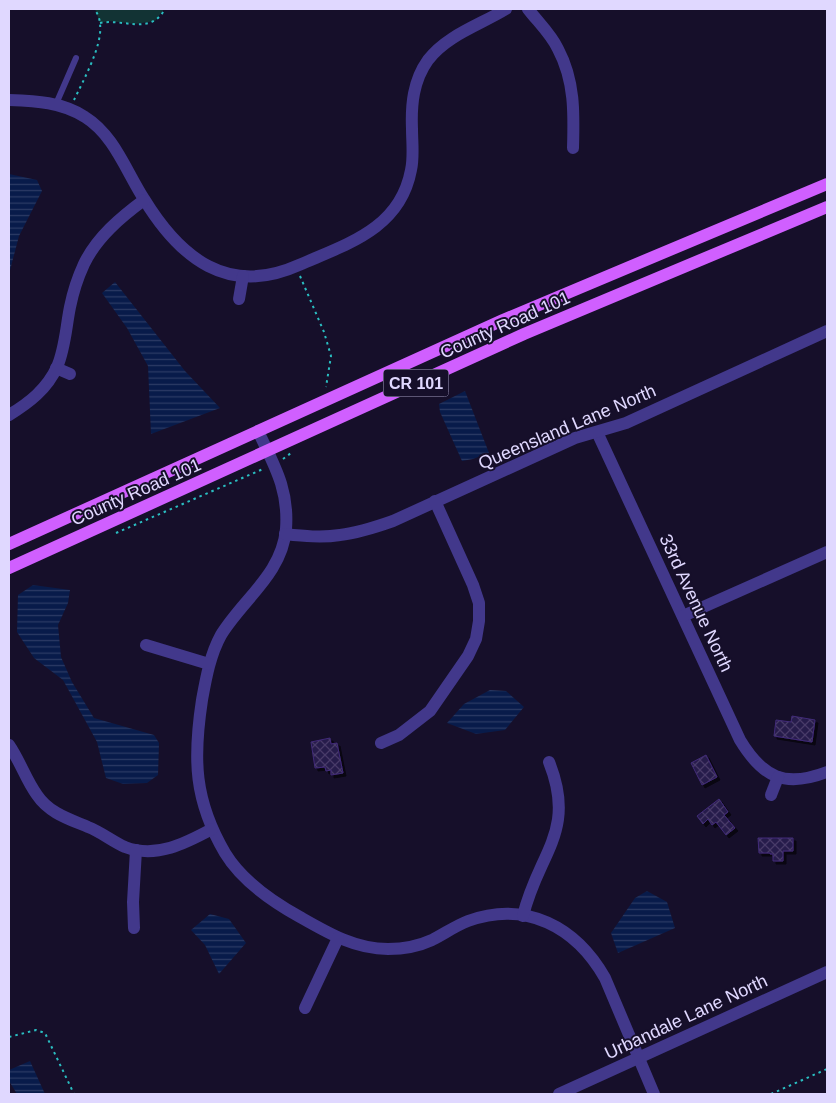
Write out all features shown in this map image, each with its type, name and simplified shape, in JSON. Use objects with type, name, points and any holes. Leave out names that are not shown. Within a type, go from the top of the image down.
[{"type":"main road","name":"County Road 101","points":[[9,544],[503,320],[827,184]]},
{"type":"main road","name":"County Road 101","points":[[9,568],[524,334],[827,207]]},
{"type":"street","points":[[9,100],[56,104],[86,117],[100,129],[112,144],[144,200],[169,235],[202,264],[243,276],[278,274],[358,239],[388,219],[406,188],[411,170],[413,152],[411,112],[413,94],[419,76],[428,60],[441,46],[506,9]]},
{"type":"street","points":[[528,9],[558,48],[567,70],[572,92],[573,148]]},
{"type":"street","points":[[9,415],[38,394],[56,368],[76,283],[85,262],[97,243],[113,226],[144,200]]},
{"type":"street","points":[[238,299],[243,276]]},
{"type":"street","name":"Queensland Lane North","points":[[285,534],[331,536],[358,532],[393,521],[576,438],[626,422],[827,331]]},
{"type":"street","points":[[56,368],[70,374]]},
{"type":"street","points":[[258,431],[275,464],[284,488],[287,510],[285,534],[281,552],[272,571],[221,636],[209,664],[198,727],[196,753],[200,789],[212,830],[227,855],[243,876],[263,894],[338,938],[368,948],[410,947],[430,941],[467,921],[486,916],[507,914],[547,922],[565,931],[594,959],[654,1094]]},
{"type":"street","name":"33rd Avenue North","points":[[598,432],[740,740],[750,757],[762,769],[778,777]]},
{"type":"street","points":[[381,743],[399,735],[430,711],[468,656],[476,639],[479,621],[479,602],[473,584],[435,501]]},
{"type":"street","points":[[683,616],[827,552]]},
{"type":"street","points":[[146,645],[209,664]]},
{"type":"street","points":[[9,745],[37,796],[49,808],[62,817],[96,830],[124,846],[136,850],[171,848],[212,830]]},
{"type":"street","points":[[523,916],[528,896],[554,842],[558,822],[559,795],[549,762]]},
{"type":"street","points":[[771,794],[778,777],[794,780],[809,779],[827,772]]},
{"type":"street","points":[[134,928],[136,850]]},
{"type":"street","points":[[305,1008],[338,938]]},
{"type":"street","name":"Urbandale Lane North","points":[[558,1094],[827,972]]},
{"type":"lane","points":[[56,104],[76,58]]},
{"type":"path","points":[[70,109],[88,70],[100,35],[100,24],[95,9]]},
{"type":"path","points":[[100,24],[109,21],[146,24],[156,21],[166,9]]},
{"type":"path","points":[[296,267],[318,316],[330,356],[326,389]]},
{"type":"path","points":[[114,534],[275,464],[296,450]]},
{"type":"path","points":[[9,1037],[36,1030],[46,1033],[74,1094]]},
{"type":"path","points":[[771,1094],[827,1069]]},
{"type":"green space","points":[[95,9],[164,9],[155,21],[135,24],[109,21],[100,23]]},
{"type":"water","points":[[9,174],[37,180],[42,191],[19,236],[9,274]]},
{"type":"water","points":[[115,282],[185,371],[220,408],[151,434],[148,366],[127,328],[102,293]]},
{"type":"water","points":[[465,391],[489,453],[462,461],[440,412],[439,404]]},
{"type":"water","points":[[33,585],[70,590],[68,603],[58,625],[61,657],[72,682],[94,718],[154,735],[159,743],[158,775],[147,783],[123,784],[106,778],[97,742],[63,680],[34,658],[17,632],[18,595]]},
{"type":"water","points":[[490,690],[506,691],[524,707],[505,730],[476,734],[447,723],[464,704]]},
{"type":"water","points":[[647,891],[667,902],[675,928],[618,953],[611,933],[635,898]]},
{"type":"water","points":[[210,914],[229,919],[246,943],[219,974],[205,945],[191,930]]},
{"type":"water","points":[[30,1061],[45,1094],[17,1094],[9,1081],[9,1070]]},
{"type":"building","points":[[792,716],[815,720],[812,742],[774,736],[776,720],[791,722]]},
{"type":"building","points":[[330,738],[331,744],[337,743],[343,773],[331,775],[331,770],[326,771],[325,767],[315,768],[311,742]]},
{"type":"building","points":[[706,755],[717,777],[702,785],[691,763]]},
{"type":"building","points":[[719,799],[728,812],[724,815],[735,828],[726,835],[716,822],[712,825],[708,819],[703,824],[697,816]]},
{"type":"building","points":[[758,838],[793,838],[793,851],[783,851],[783,861],[773,861],[773,854],[759,853]]}]
